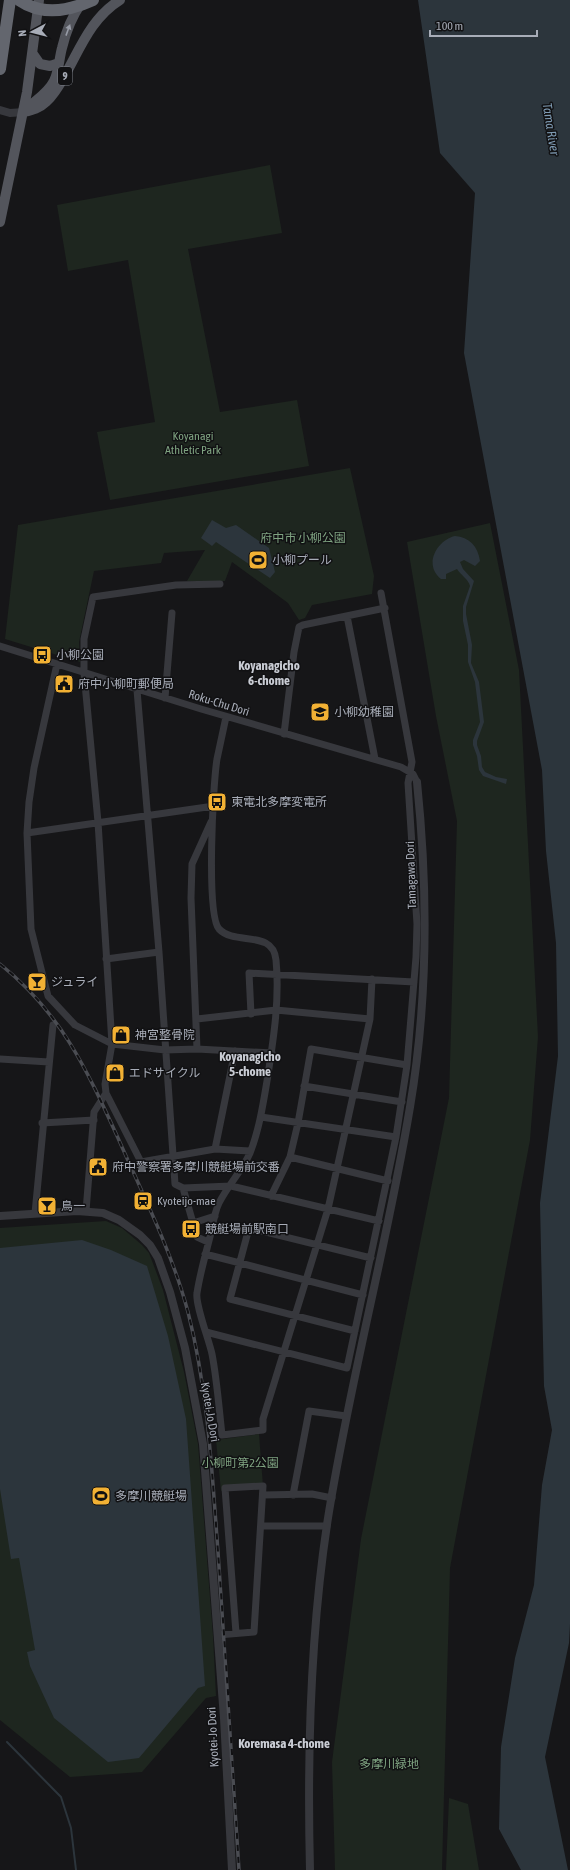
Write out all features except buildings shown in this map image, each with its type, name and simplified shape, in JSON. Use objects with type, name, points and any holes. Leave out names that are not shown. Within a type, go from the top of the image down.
[{"type":"highway","points":[[0,69],[10,0]]},
{"type":"highway","points":[[19,0],[35,8],[54,10],[65,9],[93,0]]},
{"type":"main road","points":[[0,222],[24,112],[33,54],[39,0]]},
{"type":"main road","name":"9","points":[[24,112],[31,103],[46,93],[51,86],[69,25],[83,0]]},
{"type":"main road","name":"9","points":[[24,112],[40,107],[54,94],[92,26],[103,14],[120,0]]},
{"type":"main road","points":[[33,54],[40,64],[50,66],[59,63]]},
{"type":"street","points":[[0,110],[10,113],[24,112]]},
{"type":"street","points":[[220,584],[176,585],[93,597],[84,639],[84,673],[98,822],[112,1044],[105,1084],[106,1093],[141,1162],[215,1149],[250,1151]]},
{"type":"street","points":[[206,1332],[347,1368],[388,1181],[402,1102],[418,981],[408,783],[412,762],[385,608],[381,593]]},
{"type":"street","points":[[284,734],[294,652],[299,627],[385,608]]},
{"type":"street","points":[[164,698],[172,613]]},
{"type":"street","points":[[347,616],[375,759]]},
{"type":"street","name":"Roku-Chu Dori","points":[[0,646],[137,690],[284,734],[375,759],[410,771]]},
{"type":"street","points":[[57,664],[34,768],[29,802],[27,833],[31,929],[48,996],[75,1025],[112,1044],[165,1050],[197,1049],[272,1053]]},
{"type":"street","points":[[137,690],[159,952],[175,1184],[182,1188],[231,1186],[380,1221]]},
{"type":"street","points":[[226,717],[217,760],[212,820],[211,846],[214,914],[216,923],[220,929],[227,934],[235,937],[256,939],[266,943],[272,948],[276,956],[276,1010],[272,1053],[260,1117],[250,1151],[242,1169],[218,1205],[196,1296],[212,1354],[222,1435],[263,1430],[263,1419],[328,1209],[370,1018],[372,979]]},
{"type":"street","name":"Tamagawa Dori","points":[[310,1870],[310,1711],[316,1625],[327,1526],[346,1416],[411,1105],[419,1040],[418,981],[424,937],[424,874],[417,782],[410,771]]},
{"type":"street","points":[[27,833],[148,814],[214,806]]},
{"type":"street","points":[[197,1049],[191,898],[192,864],[212,820]]},
{"type":"street","points":[[106,959],[159,952]]},
{"type":"street","points":[[251,1014],[249,973],[418,981]]},
{"type":"street","points":[[197,1019],[276,1010],[370,1018]]},
{"type":"street","points":[[35,1213],[42,1123],[53,1025]]},
{"type":"street","points":[[271,1196],[290,1157],[298,1123],[311,1049],[407,1065]]},
{"type":"street","points":[[215,1149],[235,1051]]},
{"type":"street","points":[[0,1059],[49,1062]]},
{"type":"street","points":[[304,1086],[402,1102]]},
{"type":"street","points":[[86,1211],[94,1112],[106,1093]]},
{"type":"street","points":[[260,1117],[396,1137]]},
{"type":"street","points":[[42,1123],[94,1120]]},
{"type":"street","points":[[290,1157],[388,1181]]},
{"type":"street","points":[[182,1188],[197,1237],[208,1242]]},
{"type":"street","name":"Kyotei-Jo Dori","points":[[0,1216],[86,1211],[103,1214],[113,1217],[148,1242],[158,1258],[170,1292],[190,1369],[201,1432],[224,1718],[232,1870]]},
{"type":"street","points":[[193,1223],[215,1216]]},
{"type":"street","points":[[355,1331],[230,1299],[249,1228],[371,1258]]},
{"type":"street","points":[[205,1254],[363,1295]]},
{"type":"street","points":[[293,1495],[309,1410],[346,1416]]},
{"type":"street","points":[[218,1635],[254,1632],[263,1486],[225,1488],[236,1633]]},
{"type":"street","points":[[263,1495],[312,1494],[332,1498]]},
{"type":"street","points":[[261,1526],[327,1526]]},
{"type":"green space","name":"Koyanagi Athletic Park","points":[[270,165],[282,233],[188,249],[220,412],[297,400],[309,466],[110,500],[97,432],[155,422],[128,260],[68,271],[57,205]]},
{"type":"green space","name":"府中市 小柳公園","points":[[350,468],[374,576],[372,594],[312,605],[305,618],[299,620],[288,603],[232,562],[225,581],[187,581],[205,550],[164,553],[161,563],[94,571],[79,642],[80,662],[5,639],[18,525]]},
{"type":"green space","name":"多摩川緑地","points":[[490,523],[519,670],[538,1037],[530,1140],[450,1568],[442,1870],[335,1870],[332,1762],[361,1539],[449,1098],[457,821],[436,716],[407,542]]},
{"type":"green space","name":"多摩川競艇場","points":[[106,1221],[122,1228],[149,1253],[163,1290],[184,1372],[198,1444],[213,1636],[216,1696],[206,1698],[142,1772],[70,1777],[0,1720],[0,1228]]},
{"type":"green space","name":"小柳町第2公園","points":[[259,1434],[263,1486],[221,1491],[216,1440]]},
{"type":"green space","points":[[449,1798],[468,1804],[479,1870],[446,1870]]},
{"type":"water","name":"Tama River","points":[[418,0],[570,0],[570,1624],[569,1643],[545,1757],[568,1870],[521,1870],[499,1829],[501,1747],[515,1658],[534,1585],[542,1485],[552,1430],[544,1386],[540,1203],[558,1056],[556,943],[546,851],[542,770],[464,353],[475,193],[440,153]]},
{"type":"water","name":"小柳プール","points":[[212,520],[226,528],[236,525],[269,548],[275,572],[270,578],[216,542],[212,546],[201,538]]},
{"type":"water","points":[[455,536],[465,538],[472,543],[477,551],[480,561],[475,566],[464,560],[460,562],[463,569],[474,581],[466,607],[466,614],[472,645],[471,663],[479,682],[484,722],[477,745],[481,756],[482,767],[485,772],[496,777],[507,779],[506,784],[483,776],[479,770],[477,756],[473,745],[473,740],[480,722],[475,682],[468,662],[468,645],[463,621],[463,606],[470,586],[457,569],[446,574],[446,579],[441,579],[433,567],[434,554],[438,548],[448,538]]},
{"type":"water","name":"多摩川競艇場","points":[[82,1240],[111,1250],[147,1266],[168,1336],[186,1419],[205,1686],[198,1688],[139,1758],[108,1762],[54,1718],[30,1666],[27,1652],[35,1650],[19,1558],[11,1559],[0,1489],[0,1248]]},
{"type":"waterway","points":[[7,1742],[61,1797],[71,1828],[76,1870]]},
{"type":"railway","points":[[0,964],[40,1002],[56,1022],[83,1065],[95,1088],[156,1224],[174,1268],[188,1312],[195,1342],[205,1401],[211,1461],[227,1671],[239,1870]]},
{"type":"place","name":"小柳プール","points":[[258,560]]},
{"type":"place","name":"小柳公園","points":[[42,655]]},
{"type":"place","name":"府中小柳町郵便局","points":[[64,684]]},
{"type":"place","name":"小柳幼稚園","points":[[320,712]]},
{"type":"place","name":"東電北多摩変電所","points":[[217,802]]},
{"type":"place","name":"ジュライ","points":[[37,982]]},
{"type":"place","name":"神宮整骨院","points":[[121,1035]]},
{"type":"place","name":"エドサイクル","points":[[115,1073]]},
{"type":"place","name":"府中警察署多摩川競艇場前交番","points":[[98,1167]]},
{"type":"place","name":"Kyoteijo-mae","points":[[143,1201]]},
{"type":"place","name":"鳥一","points":[[47,1206]]},
{"type":"place","name":"競艇場前駅南口","points":[[191,1229]]},
{"type":"place","name":"多摩川競艇場","points":[[101,1496]]},
{"type":"district","name":"Koyanagicho 6-chome","points":[[269,672]]},
{"type":"district","name":"Koyanagicho 5-chome","points":[[250,1064]]},
{"type":"district","name":"Koremasa 4-chome","points":[[284,1743]]}]
